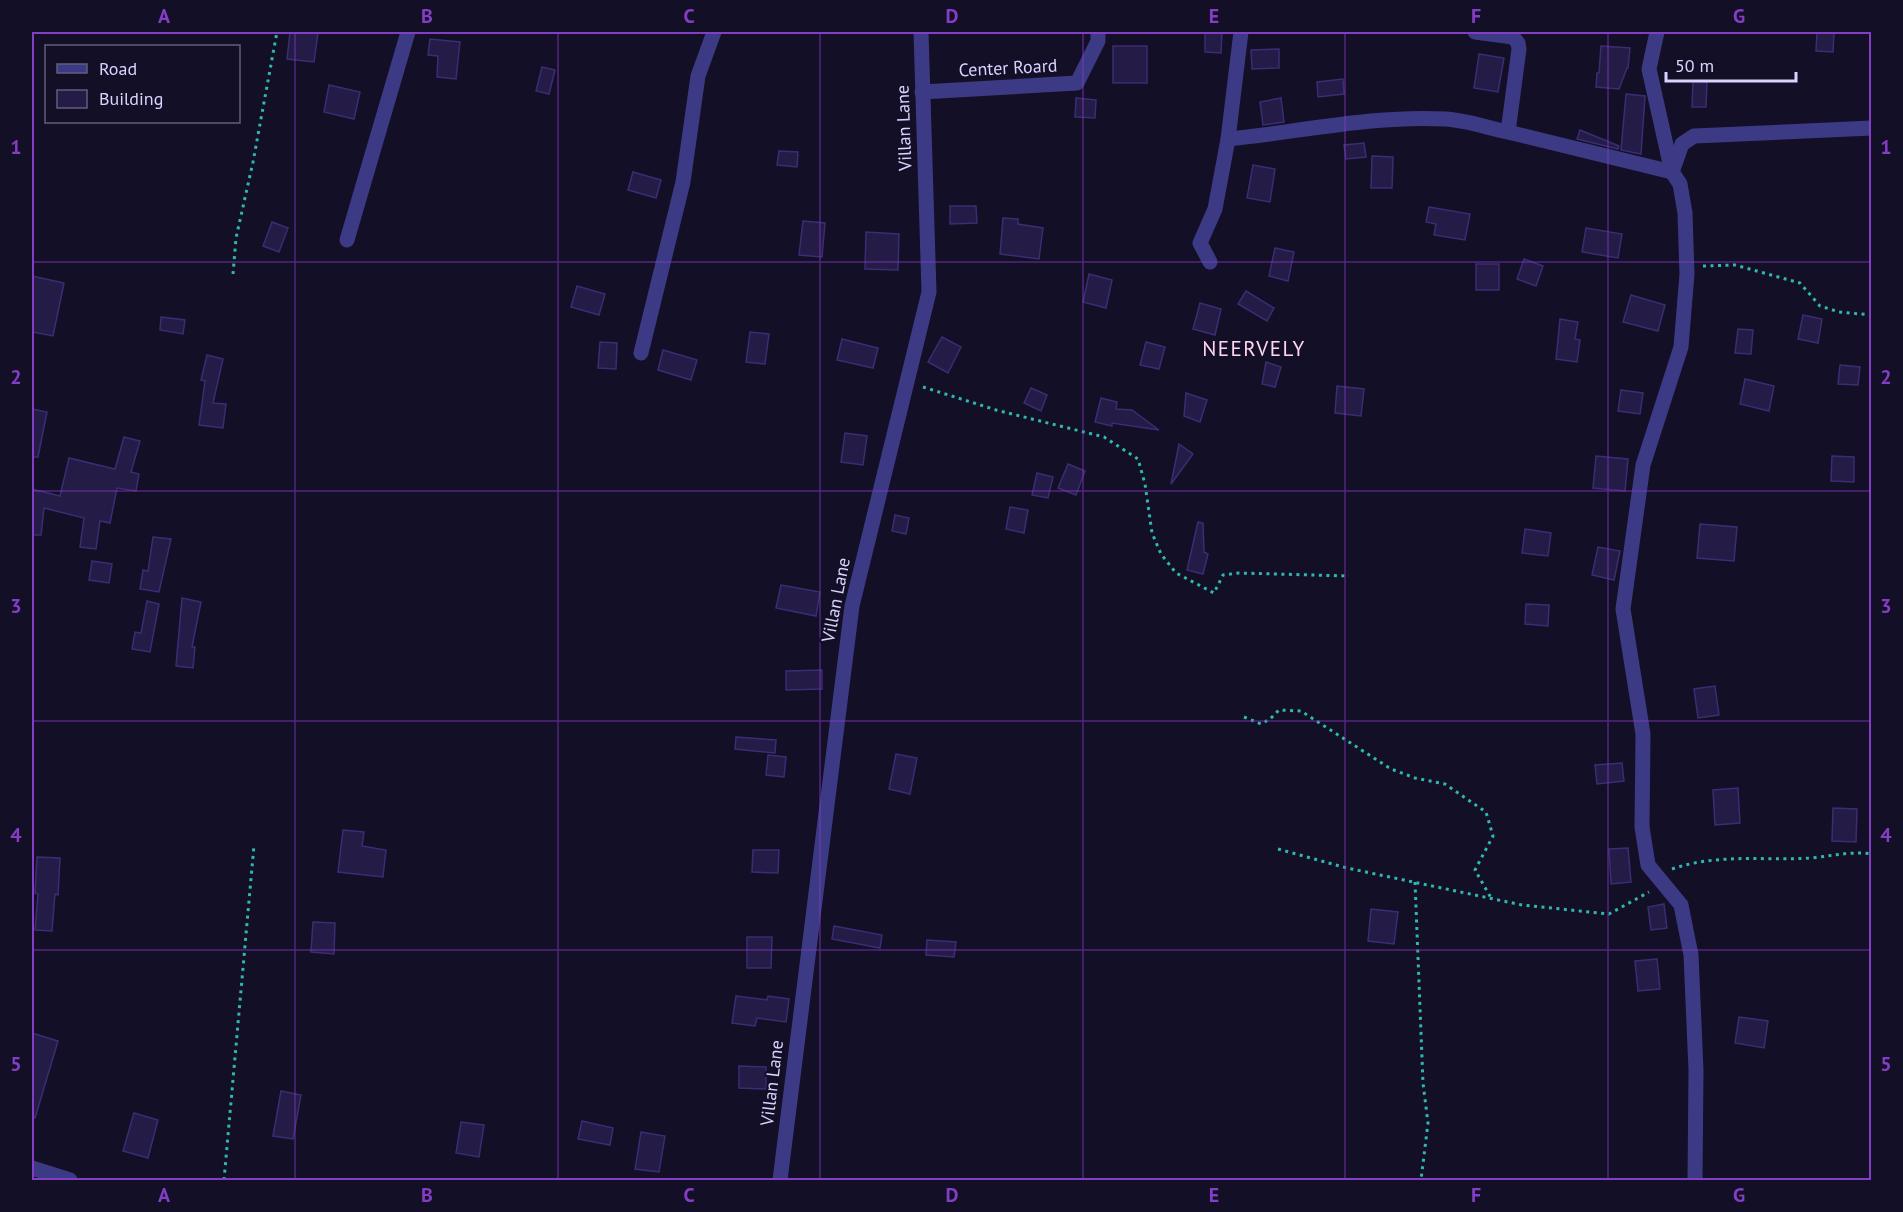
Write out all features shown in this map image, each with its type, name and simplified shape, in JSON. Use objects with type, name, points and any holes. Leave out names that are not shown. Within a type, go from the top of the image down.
[{"type":"street","points":[[347,240],[408,32]]},
{"type":"street","points":[[641,352],[683,182],[698,76],[714,32]]},
{"type":"street","name":"Villan Lane","points":[[780,1180],[852,606],[929,292],[921,32]]},
{"type":"street","name":"Center Roard","points":[[922,92],[1077,83],[1098,41],[1098,32]]},
{"type":"street","points":[[1210,262],[1200,243],[1215,209],[1228,139],[1241,32]]},
{"type":"street","points":[[1475,32],[1513,37],[1518,43],[1508,132]]},
{"type":"street","points":[[1657,32],[1649,69],[1672,172],[1680,184],[1685,213],[1686,269],[1681,347],[1643,465],[1623,609],[1643,734],[1641,828],[1648,865],[1681,905],[1691,955],[1696,1070],[1695,1180]]},
{"type":"street","points":[[1228,139],[1282,134],[1392,118],[1447,119],[1672,172]]},
{"type":"street","points":[[1672,172],[1682,144],[1694,136],[1872,128]]},
{"type":"street","points":[[32,1168],[70,1180]]},
{"type":"path","points":[[233,274],[236,238],[253,162],[277,32]]},
{"type":"path","points":[[1686,269],[1705,265],[1736,265],[1800,283],[1820,306],[1839,312],[1872,315]]},
{"type":"path","points":[[907,382],[996,410],[1104,437],[1138,459],[1145,484],[1152,532],[1161,555],[1176,573],[1214,593],[1223,575],[1239,573],[1349,576]]},
{"type":"path","points":[[1244,717],[1261,724],[1279,710],[1301,711],[1391,769],[1415,778],[1445,784],[1486,812],[1493,836],[1475,870],[1491,898]]},
{"type":"path","points":[[224,1180],[254,845]]},
{"type":"path","points":[[1278,849],[1347,868],[1522,905],[1609,914],[1659,879],[1690,863],[1737,858],[1811,858],[1855,852],[1872,854]]},
{"type":"path","points":[[1415,882],[1423,1083],[1428,1123],[1421,1180]]},
{"type":"building","points":[[290,32],[318,33],[314,62],[287,59]]},
{"type":"building","points":[[1205,32],[1222,32],[1221,53],[1205,52]]},
{"type":"building","points":[[1817,32],[1834,32],[1833,52],[1816,51]]},
{"type":"building","points":[[430,39],[460,42],[456,79],[437,77],[438,56],[428,55]]},
{"type":"building","points":[[1113,46],[1147,46],[1147,83],[1113,83]]},
{"type":"building","points":[[1601,46],[1630,48],[1628,68],[1619,89],[1596,87]]},
{"type":"building","points":[[1279,49],[1279,68],[1252,69],[1251,50]]},
{"type":"building","points":[[1479,54],[1504,58],[1498,92],[1474,88]]},
{"type":"building","points":[[542,67],[555,70],[549,94],[536,91]]},
{"type":"building","points":[[1343,79],[1344,94],[1318,97],[1317,82]]},
{"type":"building","points":[[1693,81],[1707,82],[1706,107],[1692,107]]},
{"type":"building","points":[[329,85],[360,92],[354,119],[324,112]]},
{"type":"building","points":[[1626,94],[1645,96],[1641,154],[1621,150]]},
{"type":"building","points":[[1076,98],[1096,100],[1095,118],[1075,117]]},
{"type":"building","points":[[1281,98],[1284,122],[1263,125],[1260,102]]},
{"type":"building","points":[[1580,130],[1619,146],[1618,149],[1577,139]]},
{"type":"building","points":[[1364,143],[1366,157],[1346,159],[1344,145]]},
{"type":"building","points":[[779,151],[798,152],[797,167],[777,165]]},
{"type":"building","points":[[1372,156],[1393,157],[1392,188],[1371,188]]},
{"type":"building","points":[[1253,165],[1275,169],[1270,202],[1247,198]]},
{"type":"building","points":[[633,172],[661,180],[656,198],[628,190]]},
{"type":"building","points":[[950,206],[976,206],[977,223],[950,224]]},
{"type":"building","points":[[1429,207],[1470,214],[1465,240],[1434,235],[1436,224],[1426,222]]},
{"type":"building","points":[[1003,218],[1018,219],[1018,224],[1043,228],[1039,259],[1000,254]]},
{"type":"building","points":[[803,221],[825,223],[822,257],[799,255]]},
{"type":"building","points":[[272,222],[288,228],[279,252],[263,246]]},
{"type":"building","points":[[1586,228],[1622,234],[1618,258],[1582,252]]},
{"type":"building","points":[[866,232],[899,234],[898,270],[865,269]]},
{"type":"building","points":[[1275,248],[1294,252],[1288,281],[1269,276]]},
{"type":"building","points":[[1524,259],[1543,266],[1536,286],[1517,279]]},
{"type":"building","points":[[1476,264],[1499,264],[1499,290],[1476,290]]},
{"type":"building","points":[[1089,274],[1112,280],[1106,308],[1083,302]]},
{"type":"building","points":[[32,276],[64,283],[53,336],[32,332]]},
{"type":"building","points":[[577,286],[605,294],[599,315],[571,307]]},
{"type":"building","points":[[1246,291],[1274,308],[1267,321],[1238,304]]},
{"type":"building","points":[[1631,295],[1665,305],[1658,331],[1623,322]]},
{"type":"building","points":[[1200,303],[1221,309],[1215,335],[1193,329]]},
{"type":"building","points":[[1803,315],[1822,319],[1818,343],[1798,339]]},
{"type":"building","points":[[161,317],[185,320],[183,334],[160,330]]},
{"type":"building","points":[[1560,319],[1578,322],[1575,339],[1580,340],[1577,362],[1556,359]]},
{"type":"building","points":[[1738,329],[1753,330],[1751,354],[1735,353]]},
{"type":"building","points":[[750,332],[769,334],[765,364],[746,362]]},
{"type":"building","points":[[942,337],[961,347],[948,373],[928,362]]},
{"type":"building","points":[[842,339],[878,348],[873,368],[837,360]]},
{"type":"building","points":[[600,342],[617,343],[616,369],[598,368]]},
{"type":"building","points":[[1146,342],[1165,347],[1159,369],[1140,365]]},
{"type":"building","points":[[663,350],[697,360],[691,380],[658,370]]},
{"type":"building","points":[[207,355],[223,359],[213,403],[226,404],[223,428],[199,425],[205,381],[201,380]]},
{"type":"building","points":[[1266,362],[1281,367],[1275,387],[1262,384]]},
{"type":"building","points":[[1840,365],[1860,367],[1858,385],[1838,384]]},
{"type":"building","points":[[1745,379],[1774,386],[1769,411],[1740,404]]},
{"type":"building","points":[[1337,386],[1364,389],[1361,416],[1335,413]]},
{"type":"building","points":[[1031,388],[1047,395],[1041,411],[1024,403]]},
{"type":"building","points":[[1621,390],[1643,393],[1640,414],[1618,411]]},
{"type":"building","points":[[1186,393],[1207,400],[1200,422],[1184,416]]},
{"type":"building","points":[[1101,398],[1117,402],[1116,409],[1132,410],[1159,430],[1112,423],[1112,426],[1095,422]]},
{"type":"building","points":[[32,409],[47,412],[38,457],[32,457]]},
{"type":"building","points":[[845,433],[867,436],[863,465],[841,462]]},
{"type":"building","points":[[124,437],[140,441],[131,472],[139,474],[136,491],[117,488],[110,523],[100,521],[96,549],[80,547],[84,518],[44,508],[41,535],[32,535],[32,489],[60,496],[69,458],[115,469]]},
{"type":"building","points":[[1179,444],[1193,454],[1171,484]]},
{"type":"building","points":[[1596,456],[1628,459],[1625,491],[1593,488]]},
{"type":"building","points":[[1832,456],[1854,457],[1854,482],[1831,481]]},
{"type":"building","points":[[1068,464],[1085,471],[1076,495],[1058,488]]},
{"type":"building","points":[[1037,473],[1053,477],[1048,498],[1032,495]]},
{"type":"building","points":[[1010,507],[1028,510],[1024,533],[1006,529]]},
{"type":"building","points":[[895,515],[909,518],[906,534],[892,531]]},
{"type":"building","points":[[1198,522],[1203,523],[1204,552],[1208,554],[1203,574],[1187,570]]},
{"type":"building","points":[[1700,524],[1737,527],[1734,561],[1697,558]]},
{"type":"building","points":[[1525,529],[1551,533],[1548,556],[1522,553]]},
{"type":"building","points":[[153,537],[171,539],[159,592],[140,589],[143,570],[148,571]]},
{"type":"building","points":[[1598,547],[1620,551],[1614,580],[1592,575]]},
{"type":"building","points":[[92,561],[112,564],[109,583],[89,580]]},
{"type":"building","points":[[781,585],[820,592],[816,616],[776,608]]},
{"type":"building","points":[[182,598],[201,602],[192,647],[195,647],[193,668],[176,666]]},
{"type":"building","points":[[147,601],[159,604],[150,652],[132,649],[135,632],[141,633]]},
{"type":"building","points":[[1526,604],[1549,605],[1548,626],[1525,624]]},
{"type":"building","points":[[822,670],[822,689],[786,690],[786,671]]},
{"type":"building","points":[[1715,686],[1719,715],[1698,718],[1694,689]]},
{"type":"building","points":[[736,737],[776,740],[775,753],[735,749]]},
{"type":"building","points":[[896,754],[917,758],[910,794],[889,789]]},
{"type":"building","points":[[768,755],[786,757],[784,777],[766,775]]},
{"type":"building","points":[[1622,763],[1624,781],[1597,784],[1595,765]]},
{"type":"building","points":[[1738,788],[1740,823],[1715,825],[1713,790]]},
{"type":"building","points":[[1833,808],[1857,809],[1856,842],[1832,841]]},
{"type":"building","points":[[343,830],[364,832],[362,846],[386,850],[383,877],[338,872]]},
{"type":"building","points":[[1628,848],[1631,882],[1611,884],[1609,849]]},
{"type":"building","points":[[753,850],[779,850],[778,873],[752,872]]},
{"type":"building","points":[[37,857],[60,858],[58,895],[55,894],[52,931],[35,930],[38,894],[35,893]]},
{"type":"building","points":[[1664,904],[1667,928],[1651,930],[1648,907]]},
{"type":"building","points":[[1371,909],[1398,912],[1394,944],[1368,941]]},
{"type":"building","points":[[313,922],[335,923],[334,954],[311,952]]},
{"type":"building","points":[[834,926],[882,935],[880,948],[832,939]]},
{"type":"building","points":[[747,937],[772,937],[771,968],[747,968]]},
{"type":"building","points":[[927,940],[956,942],[954,957],[926,955]]},
{"type":"building","points":[[1657,959],[1660,989],[1638,991],[1635,961]]},
{"type":"building","points":[[736,996],[767,1000],[768,996],[789,999],[786,1022],[757,1018],[755,1026],[732,1023]]},
{"type":"building","points":[[1739,1017],[1768,1021],[1764,1048],[1735,1043]]},
{"type":"building","points":[[32,1033],[58,1041],[35,1118],[32,1117]]},
{"type":"building","points":[[739,1066],[766,1067],[766,1089],[739,1088]]},
{"type":"building","points":[[281,1091],[301,1095],[293,1139],[273,1136]]},
{"type":"building","points":[[134,1113],[158,1120],[148,1158],[123,1151]]},
{"type":"building","points":[[582,1121],[613,1128],[610,1145],[578,1139]]},
{"type":"building","points":[[461,1122],[484,1125],[479,1157],[456,1153]]},
{"type":"building","points":[[641,1132],[665,1136],[659,1172],[635,1169]]},
{"type":"district","name":"NEERVELY","points":[[1254,349]]}]
